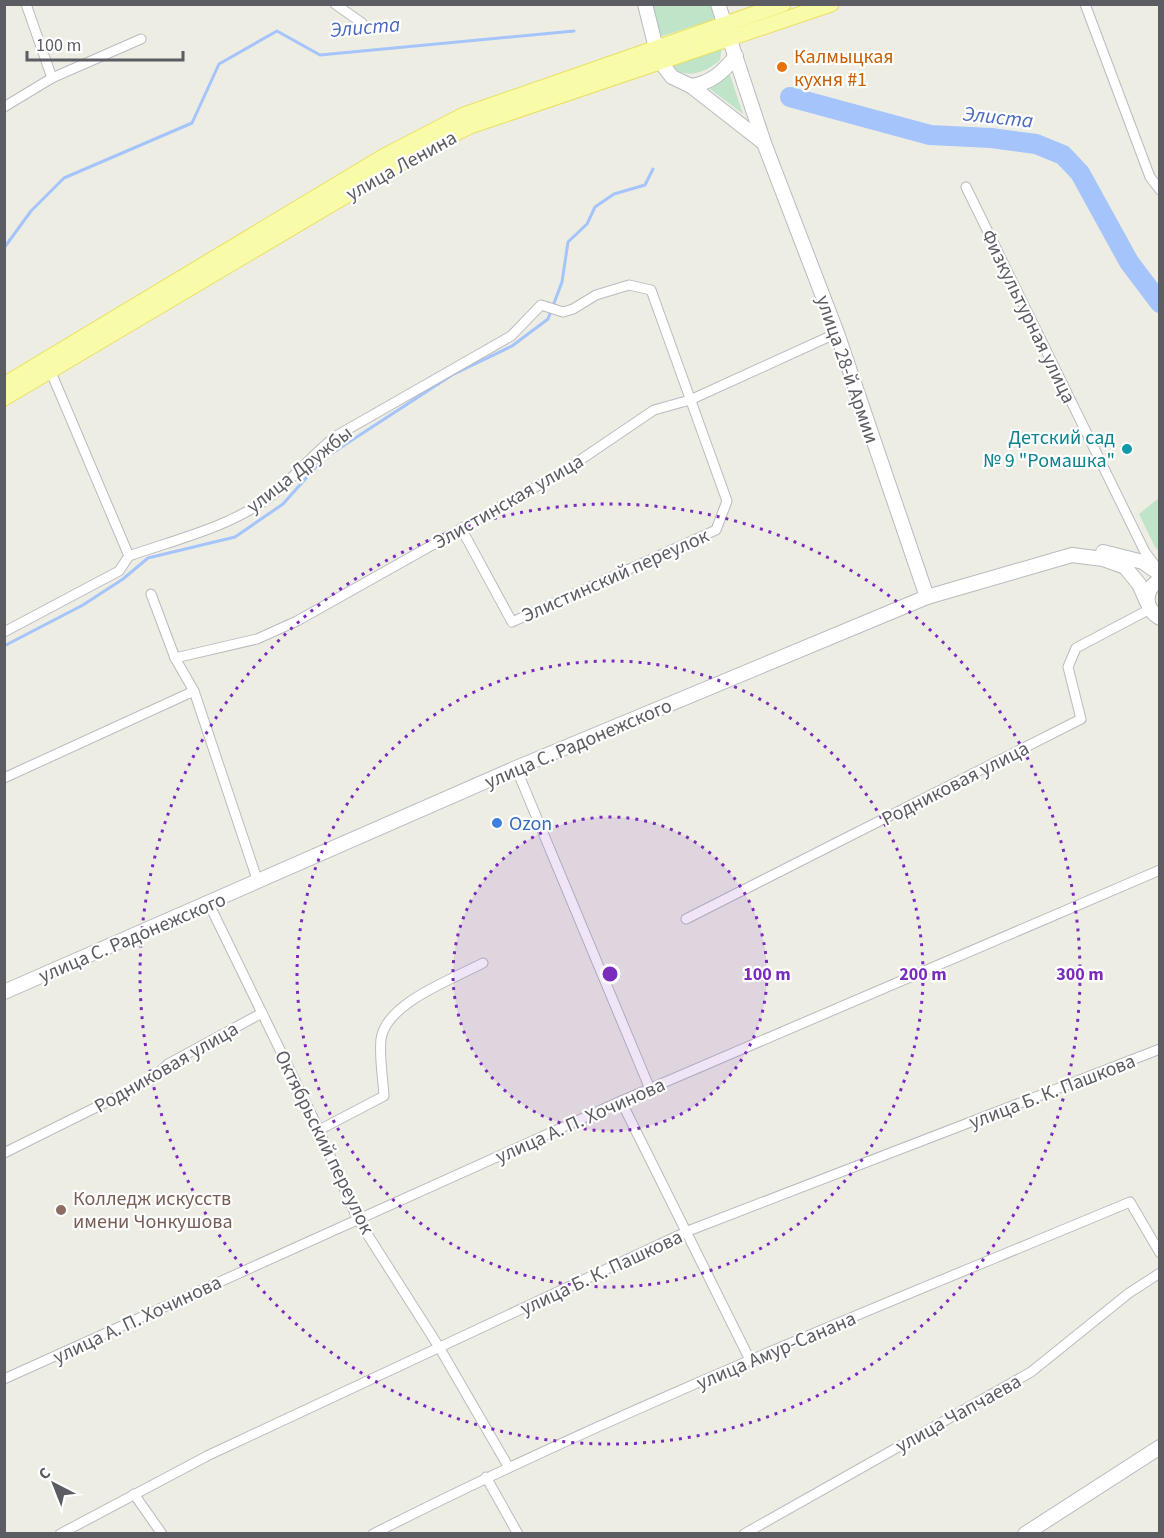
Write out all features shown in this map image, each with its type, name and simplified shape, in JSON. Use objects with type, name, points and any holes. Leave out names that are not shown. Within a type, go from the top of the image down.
[{"type":"main road","name":"улица Ленина","points":[[728,31],[783,4]]},
{"type":"main road","name":"улица Ленина","points":[[4,385],[419,137],[464,115],[728,31],[831,4]]},
{"type":"main road","name":"улица Ленина","points":[[4,398],[426,148],[461,131],[657,54]]},
{"type":"street","points":[[26,4],[52,78]]},
{"type":"street","points":[[335,4],[362,23]]},
{"type":"street","points":[[645,4],[657,54],[672,77],[691,86],[764,143]]},
{"type":"street","name":"улица 28-й Армии","points":[[718,4],[764,143],[837,333],[927,597]]},
{"type":"street","points":[[1085,4],[1150,177],[1160,190]]},
{"type":"street","points":[[4,107],[52,78],[141,39]]},
{"type":"street","points":[[691,86],[704,84],[723,72],[736,56]]},
{"type":"street","name":"Физкультурная улица","points":[[966,187],[1145,552],[1160,573]]},
{"type":"street","name":"улица Дружбы","points":[[4,632],[119,571],[129,556],[234,518],[275,493],[311,455],[336,436],[512,336],[541,305],[558,310],[573,309],[596,295],[629,285],[651,290]]},
{"type":"street","name":"Элистинский переулок","points":[[461,528],[512,622],[716,530],[727,501],[651,290]]},
{"type":"street","name":"Элистинская улица","points":[[175,658],[257,639],[297,621],[564,471],[654,410],[690,400],[837,333]]},
{"type":"street","points":[[50,370],[129,556]]},
{"type":"street","points":[[1072,555],[1102,552],[1113,554],[1152,566],[1160,573]]},
{"type":"street","name":"улица С. Радонежского","points":[[4,992],[516,768],[927,597],[1072,555],[1103,559],[1125,567],[1139,584],[1154,613]]},
{"type":"street","points":[[1154,613],[1149,589],[1160,580]]},
{"type":"street","points":[[151,594],[175,658],[194,691],[258,882]]},
{"type":"street","name":"Родниковая улица","points":[[686,919],[1082,719],[1068,667],[1076,648],[1154,613]]},
{"type":"street","points":[[4,778],[194,691]]},
{"type":"street","points":[[516,768],[650,1089]]},
{"type":"street","name":"улица А. П. Хочинова","points":[[4,1379],[621,1101],[1160,870]]},
{"type":"street","name":"Октябрьский переулок","points":[[209,903],[319,1130],[357,1218],[439,1347],[508,1466]]},
{"type":"street","points":[[319,1130],[384,1096],[381,1039],[387,1023],[400,1007],[483,963]]},
{"type":"street","name":"Родниковая улица","points":[[4,1153],[151,1080],[168,1064],[262,1012]]},
{"type":"street","name":"улица Б. К. Пашкова","points":[[60,1533],[208,1455],[688,1231],[1160,1049]]},
{"type":"street","points":[[621,1101],[688,1231],[750,1360]]},
{"type":"street","name":"улица Амур-Санана","points":[[373,1533],[508,1466],[750,1360],[1130,1202],[1160,1253]]},
{"type":"street","name":"улица Чапчаева","points":[[744,1533],[1031,1372],[1129,1293],[1160,1273]]},
{"type":"street","points":[[1024,1533],[1160,1447]]},
{"type":"street","points":[[486,1477],[518,1533]]},
{"type":"street","points":[[134,1494],[162,1533]]},
{"type":"green space","points":[[653,5],[711,5],[716,19],[659,37]]},
{"type":"green space","points":[[722,46],[720,60],[701,72],[687,74],[680,72],[668,62]]},
{"type":"green space","points":[[730,75],[743,114],[710,89]]},
{"type":"green space","points":[[1159,498],[1159,551],[1139,514]]},
{"type":"waterway","name":"Элиста","points":[[4,248],[31,211],[64,178],[192,123],[219,64],[277,31],[320,55],[574,31]]},
{"type":"waterway","name":"Элиста","points":[[790,97],[930,135],[991,138],[1036,144],[1063,155],[1080,173],[1129,262],[1160,303]]},
{"type":"waterway","points":[[4,646],[83,605],[123,579],[148,558],[235,537],[283,504],[323,459],[452,375],[512,346],[548,319],[562,282],[568,242],[587,224],[595,207],[614,194],[645,185],[653,169]]},
{"type":"place","name":"Калмыцкая кухня #1","points":[[782,67]]},
{"type":"place","name":"Детский сад № 9 \"Ромашка\"","points":[[1127,449]]},
{"type":"place","name":"Ozon","points":[[497,823]]},
{"type":"place","name":"Колледж искусств имени Чонкушова","points":[[61,1210]]}]
